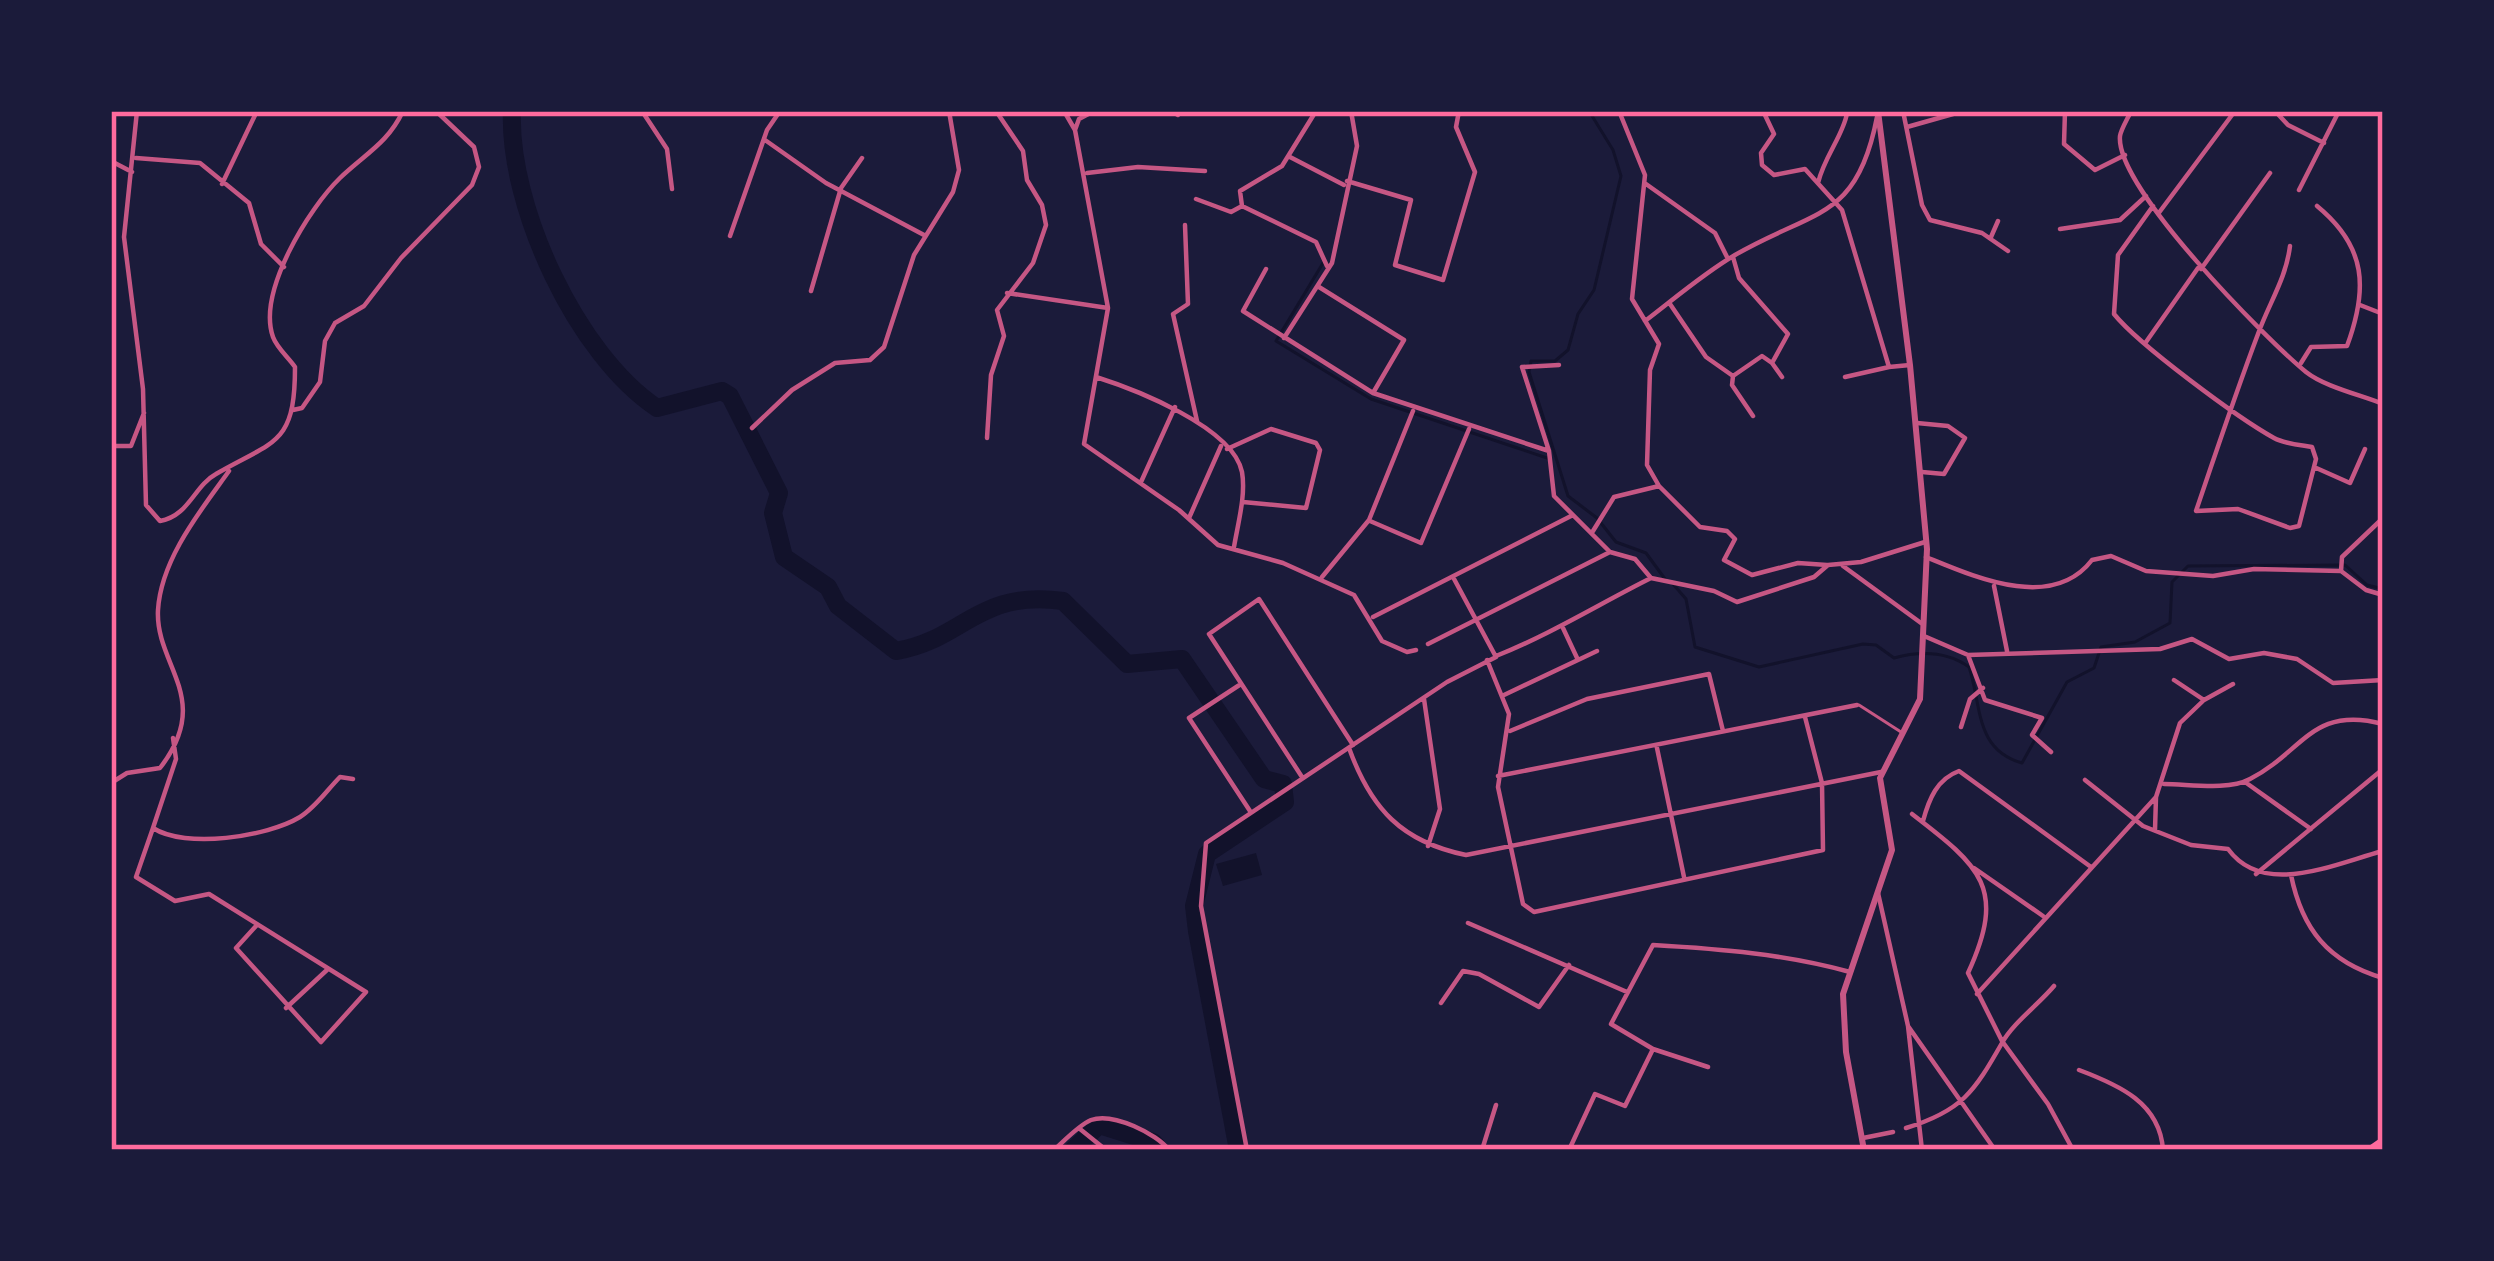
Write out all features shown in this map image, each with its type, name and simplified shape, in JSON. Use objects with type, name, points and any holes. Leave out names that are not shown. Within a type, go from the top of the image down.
[{"type":"highway","points":[[2371,1150],[2383,1141]]},
{"type":"street","points":[[137,111],[124,237],[144,413],[146,505],[155,518],[178,514],[210,478],[278,443],[293,410],[295,367],[276,344],[269,317],[284,267],[316,204],[388,140],[403,111]]},
{"type":"street","points":[[223,184],[257,111]]},
{"type":"street","points":[[293,410],[302,408],[320,382],[325,341],[335,323],[364,306],[401,258],[472,185],[479,167],[474,147],[436,111]]},
{"type":"street","points":[[642,111],[667,149],[672,189]]},
{"type":"street","points":[[730,236],[780,111]]},
{"type":"street","points":[[752,428],[792,390],[835,363],[878,354],[924,236],[947,204],[959,170],[949,111]]},
{"type":"street","points":[[987,438],[991,375],[1004,336],[998,310],[1033,263],[1046,225],[1042,205],[1027,180],[1023,151],[996,111]]},
{"type":"street","points":[[1064,111],[1075,130],[1087,173],[1108,308],[1084,444],[1142,482],[1211,540],[1321,578],[1354,595],[1371,618],[1372,630],[1390,646],[1416,650]]},
{"type":"street","points":[[1075,130],[1079,119],[1094,111]]},
{"type":"street","points":[[1242,206],[1240,191],[1290,158],[1316,111]]},
{"type":"street","points":[[1284,338],[1327,266],[1357,146],[1351,111]]},
{"type":"street","points":[[1290,158],[1347,184],[1411,200],[1395,265],[1443,280],[1475,172],[1456,127],[1459,111]]},
{"type":"street","points":[[1769,111],[1765,115],[1774,134],[1761,153],[1762,165],[1774,176],[1805,169],[1836,205],[1889,367]]},
{"type":"street","points":[[1903,111],[1916,182],[1930,220],[1991,236],[2008,251]]},
{"type":"street","points":[[2065,111],[2064,145],[2095,170],[2125,155]]},
{"type":"street","points":[[2131,111],[2120,138],[2125,155],[2158,214],[2200,268],[2305,371],[2383,404]]},
{"type":"street","points":[[2158,214],[2235,111]]},
{"type":"street","points":[[2275,111],[2288,125],[2324,143]]},
{"type":"street","points":[[2300,190],[2339,111]]},
{"type":"street","points":[[1817,185],[1826,153],[1845,127],[1846,112]]},
{"type":"street","points":[[1645,321],[1730,258],[1836,205],[1869,158],[1878,112]]},
{"type":"street","points":[[1864,1150],[1842,1014],[1850,972],[1893,841],[1881,772],[1919,701],[1926,557],[1917,423],[1878,112]]},
{"type":"street","points":[[1633,113],[1621,113],[1642,162],[1645,184],[1631,293],[1659,344],[1649,370],[1646,457],[1660,486],[1700,526],[1727,531],[1735,538],[1724,560],[1752,575],[1798,562],[1844,566],[1925,542]]},
{"type":"street","points":[[1907,128],[1952,114]]},
{"type":"street","points":[[765,140],[924,236]]},
{"type":"street","points":[[134,158],[194,160],[249,203],[261,244],[284,267]]},
{"type":"street","points":[[811,291],[841,188],[862,158]]},
{"type":"street","points":[[111,161],[132,172]]},
{"type":"street","points":[[1087,173],[1138,167],[1205,171]]},
{"type":"street","points":[[2146,342],[2270,173]]},
{"type":"street","points":[[1645,184],[1714,233],[1739,278],[1787,334],[1772,363]]},
{"type":"street","points":[[2060,229],[2120,220],[2147,195]]},
{"type":"street","points":[[1196,199],[1231,212],[1242,206]]},
{"type":"street","points":[[1242,206],[1316,242],[1327,266]]},
{"type":"street","points":[[2153,206],[2118,255],[2114,314],[2146,342],[2231,406],[2277,440],[2312,447],[2314,467],[2299,526],[2238,508],[2196,511],[2231,406],[2261,325],[2287,269],[2290,246]]},
{"type":"street","points":[[2301,363],[2311,347],[2347,346],[2363,281],[2357,260],[2317,206]]},
{"type":"street","points":[[1991,236],[1998,220]]},
{"type":"street","points":[[1185,225],[1188,304],[1173,314],[1200,417],[1196,423]]},
{"type":"street","points":[[1265,268],[1242,307],[1284,338],[1373,393],[1413,411],[1549,452]]},
{"type":"street","points":[[1318,287],[1404,340],[1373,393]]},
{"type":"street","points":[[1007,293],[1108,308]]},
{"type":"street","points":[[1670,304],[1706,357],[1733,376]]},
{"type":"street","points":[[2360,305],[2383,314]]},
{"type":"street","points":[[1753,416],[1732,385],[1733,376],[1762,356],[1782,376]]},
{"type":"street","points":[[1559,365],[1522,367],[1549,452],[1554,496],[1610,552],[1635,560],[1652,578],[1714,591],[1737,602],[1814,577],[1828,565]]},
{"type":"street","points":[[1845,377],[1910,365]]},
{"type":"street","points":[[1096,376],[1175,407],[1240,465],[1241,502],[1234,547]]},
{"type":"street","points":[[1142,482],[1175,407]]},
{"type":"street","points":[[1321,578],[1369,520],[1413,411]]},
{"type":"street","points":[[111,446],[131,446],[144,413]]},
{"type":"street","points":[[1917,423],[1948,426],[1965,438],[1944,474],[1922,472]]},
{"type":"street","points":[[1189,518],[1224,447],[1271,429],[1316,442],[1320,449],[1306,508],[1241,502]]},
{"type":"street","points":[[1369,520],[1421,543],[1469,429]]},
{"type":"street","points":[[2314,467],[2350,484],[2365,449]]},
{"type":"street","points":[[111,783],[127,773],[160,768],[173,738],[183,698],[158,625],[158,606],[176,554],[229,471]]},
{"type":"street","points":[[1594,531],[1613,497],[1660,486]]},
{"type":"street","points":[[1371,618],[1571,516]]},
{"type":"street","points":[[2341,571],[2342,556],[2383,518]]},
{"type":"street","points":[[1428,644],[1610,552]]},
{"type":"street","points":[[1926,557],[1994,584],[2055,583],[2081,574],[2092,560],[2111,556],[2146,571],[2213,576],[2254,569],[2341,571],[2383,596]]},
{"type":"street","points":[[1844,566],[1925,625]]},
{"type":"street","points":[[1453,577],[1496,656]]},
{"type":"street","points":[[1247,1150],[1201,906],[1206,843],[1424,698],[1496,656],[1563,628],[1581,613],[1652,578]]},
{"type":"street","points":[[1994,584],[2007,651]]},
{"type":"street","points":[[1302,777],[1209,634],[1259,599],[1351,746],[1379,810],[1428,846],[1466,855],[1881,772]]},
{"type":"street","points":[[1563,628],[1578,660]]},
{"type":"street","points":[[1924,636],[1968,655],[2159,649],[2192,639],[2229,658],[2264,653],[2297,659],[2333,683],[2383,680]]},
{"type":"street","points":[[1503,695],[1597,651]]},
{"type":"street","points":[[1968,655],[1985,700],[2042,718],[2032,735],[2051,752]]},
{"type":"street","points":[[1487,661],[1503,695],[1510,731],[1498,776],[1510,847],[1523,904],[1534,912],[1823,850],[1822,783],[1805,717]]},
{"type":"street","points":[[1510,731],[1587,699],[1709,674],[1723,731]]},
{"type":"street","points":[[2174,680],[2204,700]]},
{"type":"street","points":[[1240,684],[1189,718],[1250,811]]},
{"type":"street","points":[[1977,994],[2043,916],[2156,797],[2180,724],[2204,700],[2233,684]]},
{"type":"street","points":[[1961,727],[1970,700],[1982,688]]},
{"type":"street","points":[[1424,698],[1440,809],[1428,846]]},
{"type":"street","points":[[1498,776],[1857,705],[1903,733]]},
{"type":"street","points":[[2164,784],[2246,782],[2326,723],[2345,718],[2383,724]]},
{"type":"street","points":[[173,738],[176,759],[136,877],[175,901],[209,894],[366,992],[321,1042],[236,948],[256,926]]},
{"type":"street","points":[[1657,748],[1685,879]]},
{"type":"street","points":[[2256,874],[2383,770]]},
{"type":"street","points":[[1923,822],[1929,800],[1946,776],[1959,771],[2090,867]]},
{"type":"street","points":[[153,829],[175,839],[216,840],[281,826],[314,806],[340,777],[352,779]]},
{"type":"street","points":[[2085,780],[2132,819],[2191,845],[2228,849],[2243,869],[2256,874],[2291,875],[2383,851]]},
{"type":"street","points":[[2246,782],[2311,829]]},
{"type":"street","points":[[2156,797],[2156,830]]},
{"type":"street","points":[[1912,814],[1970,865],[2043,916]]},
{"type":"street","points":[[1970,865],[1988,911],[1988,928],[1968,973],[2002,1041],[2048,1104],[2073,1150]]},
{"type":"street","points":[[2291,875],[2299,913],[2310,933],[2324,948],[2383,978]]},
{"type":"street","points":[[1878,893],[1908,1026],[1922,1150]]},
{"type":"street","points":[[1468,922],[1627,992]]},
{"type":"street","points":[[1708,1067],[1653,1049],[1611,1024],[1653,945],[1689,945],[1732,955],[1751,949],[1850,972]]},
{"type":"street","points":[[1441,1004],[1463,971],[1479,974],[1539,1007],[1569,965]]},
{"type":"street","points":[[286,1008],[328,969]]},
{"type":"street","points":[[1906,1128],[1942,1119],[1964,1101],[1997,1059],[2002,1041],[2054,986]]},
{"type":"street","points":[[1908,1026],[1995,1150]]},
{"type":"street","points":[[1569,1150],[1595,1094],[1625,1106],[1653,1049]]},
{"type":"street","points":[[2079,1070],[2141,1100],[2154,1114],[2163,1150]]},
{"type":"street","points":[[1482,1150],[1496,1105]]},
{"type":"street","points":[[1054,1150],[1080,1129],[1104,1118],[1150,1133],[1169,1150]]},
{"type":"street","points":[[1080,1129],[1106,1150]]},
{"type":"street","points":[[1862,1139],[1893,1132]]},
{"type":"shaded area","points":[[1256,853],[1262,875],[1223,886],[1216,864]]},
{"type":"waterway","points":[[512,111],[514,149],[535,233],[575,316],[600,353],[657,408],[722,391],[730,396],[779,493],[773,513],[784,557],[828,587],[838,606],[896,651],[938,637],[1010,602],[1063,601],[1127,664],[1182,659],[1264,779],[1283,784],[1285,802],[1207,854],[1194,906],[1238,1150]]},
{"type":"waterway","points":[[1589,111],[1613,150],[1621,176],[1594,290],[1578,314],[1568,350],[1555,361],[1531,361],[1529,372],[1568,496],[1597,518],[1616,542],[1646,553],[1665,579]]},
{"type":"waterway","points":[[1323,263],[1276,341],[1371,399],[1550,459]]},
{"type":"waterway","points":[[1673,584],[1686,599],[1695,647],[1759,667],[1863,644],[1876,645],[1894,658],[1933,654],[1960,662],[1969,667],[1988,736],[2006,756],[2022,763],[2067,682],[2094,668],[2101,647],[2135,642],[2170,623],[2172,582],[2188,566],[2345,565],[2367,585],[2383,589]]},
{"type":"waterway","points":[[1073,1150],[1099,1125],[1153,1142],[1160,1150]]}]
